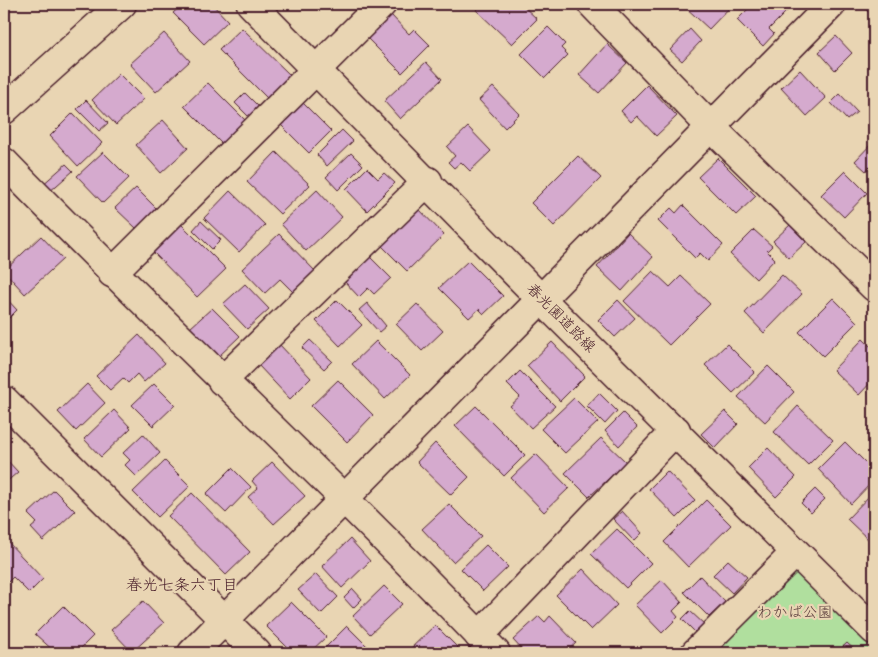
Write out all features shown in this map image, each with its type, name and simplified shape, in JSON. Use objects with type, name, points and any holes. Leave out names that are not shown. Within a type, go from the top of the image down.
[{"type":"street","points":[[4,110],[122,4]]},
{"type":"street","name":"春光園道路線","points":[[251,4],[428,181],[541,299],[676,430],[874,630]]},
{"type":"street","points":[[112,274],[382,4]]},
{"type":"street","points":[[592,4],[710,126],[874,287]]},
{"type":"street","points":[[192,653],[832,4]]},
{"type":"street","points":[[4,162],[112,274],[344,500],[487,644],[676,430]]},
{"type":"street","points":[[222,381],[428,181]]},
{"type":"street","points":[[4,400],[257,653]]},
{"type":"street","points":[[695,653],[795,552]]},
{"type":"green space","name":"わかば公園","points":[[795,553],[874,630],[874,653],[695,653]]},
{"type":"building","points":[[183,4],[212,4],[228,21],[204,44],[173,13]]},
{"type":"building","points":[[482,4],[521,4],[537,19],[512,44],[476,10]]},
{"type":"building","points":[[733,4],[709,29],[683,5]]},
{"type":"building","points":[[753,4],[784,4],[789,9],[769,29],[774,34],[763,46],[737,20]]},
{"type":"building","points":[[860,4],[874,4],[874,17]]},
{"type":"building","points":[[391,15],[409,34],[414,29],[430,45],[402,73],[367,38]]},
{"type":"building","points":[[548,27],[565,44],[561,48],[568,55],[545,78],[521,54]]},
{"type":"building","points":[[242,28],[292,77],[269,100],[219,50]]},
{"type":"building","points":[[690,29],[701,41],[682,61],[670,50]]},
{"type":"building","points":[[164,33],[190,61],[156,92],[130,64]]},
{"type":"building","points":[[836,36],[852,53],[835,70],[819,52]]},
{"type":"building","points":[[607,44],[627,63],[599,93],[579,75]]},
{"type":"building","points":[[426,62],[442,79],[400,119],[384,101]]},
{"type":"building","points":[[800,70],[826,98],[807,116],[781,88]]},
{"type":"building","points":[[119,74],[144,99],[116,125],[92,100]]},
{"type":"building","points":[[208,83],[247,122],[223,145],[184,106]]},
{"type":"building","points":[[647,85],[677,116],[656,136],[637,116],[631,122],[621,111]]},
{"type":"building","points":[[493,87],[519,114],[505,128],[479,100]]},
{"type":"building","points":[[245,93],[260,108],[250,118],[235,103]]},
{"type":"building","points":[[840,94],[857,112],[847,120],[831,103]]},
{"type":"building","points":[[86,100],[108,123],[99,131],[77,109]]},
{"type":"building","points":[[303,103],[331,131],[309,153],[281,125]]},
{"type":"building","points":[[73,113],[102,143],[78,166],[50,136]]},
{"type":"building","points":[[163,120],[188,148],[161,173],[136,145]]},
{"type":"building","points":[[468,127],[491,151],[470,171],[461,162],[454,168],[448,162],[455,156],[447,147]]},
{"type":"building","points":[[342,130],[353,141],[327,166],[317,155]]},
{"type":"building","points":[[874,141],[874,170],[870,166],[866,171],[855,161]]},
{"type":"building","points":[[103,152],[129,178],[103,203],[77,176]]},
{"type":"building","points":[[276,152],[310,185],[280,214],[247,182]]},
{"type":"building","points":[[351,153],[363,165],[338,190],[326,177]]},
{"type":"building","points":[[578,156],[601,178],[554,226],[531,203]]},
{"type":"building","points":[[718,158],[756,196],[736,215],[698,177]]},
{"type":"building","points":[[66,164],[73,171],[48,193],[41,186]]},
{"type":"building","points":[[367,168],[378,179],[384,173],[395,183],[367,211],[346,189]]},
{"type":"building","points":[[845,171],[867,193],[844,217],[821,195]]},
{"type":"building","points":[[136,188],[156,208],[136,228],[115,208]]},
{"type":"building","points":[[317,190],[342,217],[306,251],[281,224]]},
{"type":"building","points":[[230,191],[265,225],[239,252],[204,218]]},
{"type":"building","points":[[683,205],[723,245],[708,261],[700,253],[695,258],[658,221],[671,208],[676,213]]},
{"type":"building","points":[[417,207],[444,235],[407,271],[380,244]]},
{"type":"building","points":[[201,221],[221,240],[212,249],[193,230]]},
{"type":"building","points":[[181,224],[226,269],[197,297],[153,252]]},
{"type":"building","points":[[790,225],[806,242],[789,258],[773,241]]},
{"type":"building","points":[[754,230],[772,246],[767,251],[775,259],[756,279],[730,254]]},
{"type":"building","points":[[628,233],[653,257],[622,291],[597,267]]},
{"type":"building","points":[[279,234],[317,273],[295,294],[280,279],[265,293],[242,269]]},
{"type":"building","points":[[41,236],[63,259],[25,294],[4,271]]},
{"type":"building","points":[[370,257],[391,278],[374,294],[368,288],[359,297],[344,281]]},
{"type":"building","points":[[468,261],[503,296],[484,314],[479,309],[469,318],[439,288]]},
{"type":"building","points":[[653,271],[670,287],[681,276],[710,304],[669,345],[624,301]]},
{"type":"building","points":[[782,275],[802,294],[764,333],[745,313]]},
{"type":"building","points":[[245,284],[269,309],[247,329],[223,304]]},
{"type":"building","points":[[4,296],[17,310],[4,323]]},
{"type":"building","points":[[833,298],[857,322],[823,356],[799,332]]},
{"type":"building","points":[[337,300],[362,325],[340,346],[316,321]]},
{"type":"building","points":[[618,300],[635,318],[615,337],[598,320]]},
{"type":"building","points":[[367,303],[386,326],[379,332],[359,310]]},
{"type":"building","points":[[417,304],[443,331],[422,351],[396,324]]},
{"type":"building","points":[[212,308],[240,336],[218,357],[190,328]]},
{"type":"building","points":[[139,335],[165,363],[144,382],[137,374],[128,383],[123,378],[110,390],[96,376]]},
{"type":"building","points":[[863,339],[874,350],[874,379],[859,395],[833,370]]},
{"type":"building","points":[[310,340],[332,361],[324,369],[302,348]]},
{"type":"building","points":[[376,341],[410,375],[385,399],[352,364]]},
{"type":"building","points":[[552,342],[585,376],[560,401],[527,366]]},
{"type":"building","points":[[279,344],[311,378],[290,399],[258,365]]},
{"type":"building","points":[[727,344],[755,372],[733,393],[705,365]]},
{"type":"building","points":[[768,366],[794,392],[765,422],[738,397]]},
{"type":"building","points":[[520,371],[555,406],[531,428],[510,406],[520,397],[507,384]]},
{"type":"building","points":[[338,380],[373,415],[347,442],[311,406]]},
{"type":"building","points":[[87,384],[105,403],[76,431],[58,412]]},
{"type":"building","points":[[154,384],[175,405],[153,426],[132,405]]},
{"type":"building","points":[[599,393],[617,411],[605,424],[587,406]]},
{"type":"building","points":[[574,398],[598,422],[565,453],[541,429]]},
{"type":"building","points":[[476,406],[525,455],[504,476],[455,426]]},
{"type":"building","points":[[798,406],[833,440],[808,465],[774,432]]},
{"type":"building","points":[[114,410],[131,428],[101,457],[84,439]]},
{"type":"building","points":[[725,411],[738,424],[715,448],[701,434]]},
{"type":"building","points":[[623,413],[637,427],[619,446],[605,431]]},
{"type":"building","points":[[143,434],[160,453],[136,476],[125,465],[130,460],[123,453]]},
{"type":"building","points":[[601,438],[626,462],[589,497],[565,473]]},
{"type":"building","points":[[845,442],[874,471],[874,480],[851,504],[818,469]]},
{"type":"building","points":[[435,443],[469,477],[451,495],[417,462]]},
{"type":"building","points":[[768,448],[796,477],[776,497],[748,468]]},
{"type":"building","points":[[536,454],[569,488],[544,512],[511,478]]},
{"type":"building","points":[[4,457],[18,472],[4,484]]},
{"type":"building","points":[[165,461],[190,486],[158,517],[133,492]]},
{"type":"building","points":[[272,462],[305,496],[274,524],[248,497],[258,488],[252,481]]},
{"type":"building","points":[[232,468],[251,487],[226,513],[206,494]]},
{"type":"building","points":[[667,471],[695,500],[677,518],[649,489]]},
{"type":"building","points":[[815,489],[825,499],[811,513],[801,503]]},
{"type":"building","points":[[54,490],[75,511],[43,541],[31,528],[37,523],[28,514]]},
{"type":"building","points":[[874,491],[874,540],[872,543],[847,519]]},
{"type":"building","points":[[192,493],[250,552],[226,575],[168,516]]},
{"type":"building","points":[[706,500],[731,525],[688,567],[664,542]]},
{"type":"building","points":[[449,504],[481,536],[453,562],[422,529]]},
{"type":"building","points":[[622,511],[642,533],[634,541],[613,519]]},
{"type":"building","points":[[617,529],[651,563],[626,588],[591,554]]},
{"type":"building","points":[[350,539],[370,561],[342,588],[322,566]]},
{"type":"building","points":[[6,540],[43,579],[29,593],[13,577],[4,586],[4,542]]},
{"type":"building","points":[[486,545],[508,567],[483,591],[461,569]]},
{"type":"building","points":[[728,560],[747,577],[732,593],[713,575]]},
{"type":"building","points":[[583,569],[617,605],[591,630],[556,595]]},
{"type":"building","points":[[316,574],[338,597],[321,614],[298,590]]},
{"type":"building","points":[[700,576],[725,602],[709,617],[684,592]]},
{"type":"building","points":[[662,580],[682,602],[673,611],[678,617],[662,633],[635,605]]},
{"type":"building","points":[[384,586],[402,604],[370,634],[353,616]]},
{"type":"building","points":[[353,589],[362,599],[353,608],[344,598]]},
{"type":"building","points":[[143,601],[164,623],[132,652],[111,630]]},
{"type":"building","points":[[291,602],[326,637],[309,653],[293,653],[266,626]]},
{"type":"building","points":[[63,606],[93,636],[76,653],[56,653],[35,634]]},
{"type":"building","points":[[690,611],[705,625],[696,633],[682,619]]},
{"type":"building","points":[[539,616],[545,622],[550,616],[576,643],[565,653],[525,653],[513,640]]},
{"type":"building","points":[[435,625],[460,650],[456,653],[406,653]]},
{"type":"building","points":[[347,626],[374,653],[324,653],[322,651]]},
{"type":"building","points":[[847,643],[858,653],[836,653]]},
{"type":"district","name":"春光七条六丁目","points":[[182,585]]}]
